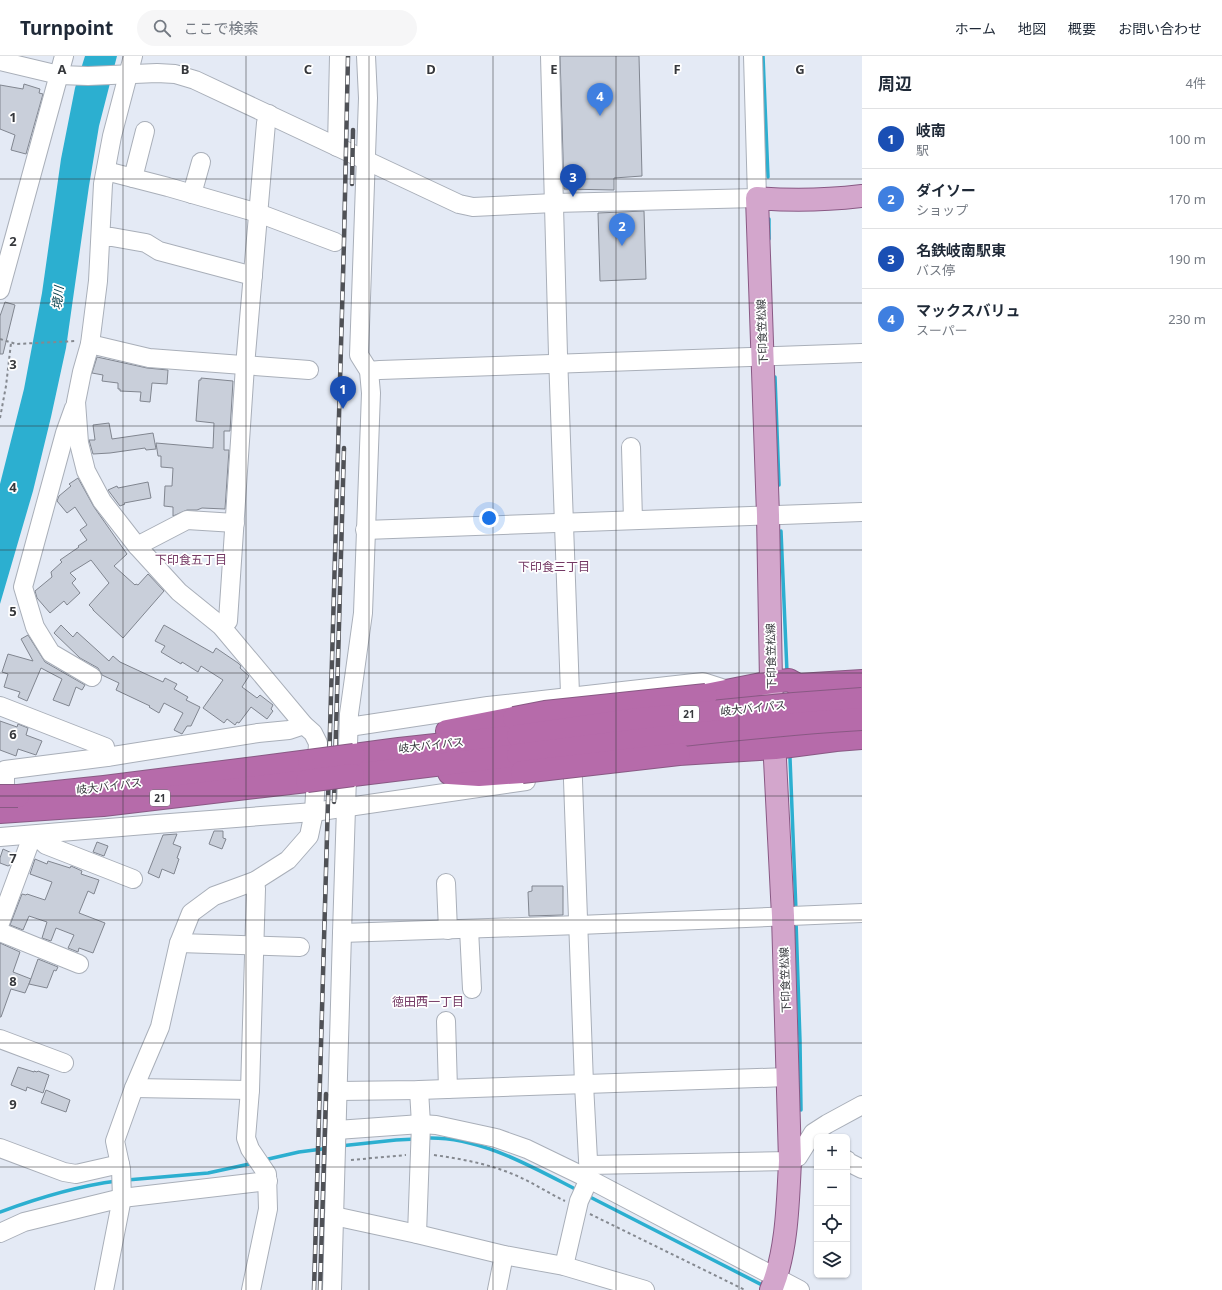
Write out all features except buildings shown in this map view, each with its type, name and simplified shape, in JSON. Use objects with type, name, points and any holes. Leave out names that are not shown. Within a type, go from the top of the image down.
[{"type":"highway","name":"21","points":[[518,745],[545,712],[706,695],[780,681],[798,685],[862,681]]},
{"type":"highway","name":"岐大バイパス","points":[[353,765],[404,770],[630,720],[862,699]]},
{"type":"highway","name":"岐大バイパス","points":[[6,802],[103,805],[353,765],[399,749],[632,740],[795,723],[862,719]]},
{"type":"highway","name":"21","points":[[518,745],[679,754],[775,748],[862,738]]},
{"type":"main road","points":[[757,198],[774,200],[848,198],[862,196]]},
{"type":"main road","name":"下印食笠松線","points":[[757,198],[768,515],[780,681],[775,748],[791,916],[788,1077],[790,1162],[788,1199],[782,1248],[774,1283]]},
{"type":"street","points":[[0,290],[3,266],[66,75],[64,56]]},
{"type":"street","points":[[92,677],[51,653],[35,627],[23,587],[65,433],[76,402],[98,281],[103,184],[125,74],[133,56]]},
{"type":"street","points":[[337,147],[339,56]]},
{"type":"street","points":[[332,1290],[349,727],[363,613],[371,394],[369,371],[359,355],[368,98],[366,56]]},
{"type":"street","points":[[550,56],[564,522],[588,1176],[578,1204],[564,1266]]},
{"type":"street","points":[[0,61],[66,75],[169,74],[195,80],[459,204],[473,207],[554,203],[757,198],[753,56]]},
{"type":"street","points":[[221,626],[228,621],[258,213],[266,123],[269,114]]},
{"type":"street","points":[[133,178],[145,131]]},
{"type":"street","points":[[192,194],[201,162]]},
{"type":"street","points":[[106,171],[258,213],[336,242]]},
{"type":"street","points":[[101,237],[112,237],[146,243],[159,251],[253,276]]},
{"type":"street","points":[[86,342],[149,358],[309,370]]},
{"type":"street","points":[[369,371],[862,353]]},
{"type":"street","points":[[76,402],[79,443],[86,471],[102,501],[137,546],[179,592],[221,626],[304,725],[313,733],[318,744],[314,812],[309,836],[288,860],[255,881],[214,896],[191,913],[179,943],[160,1027],[134,1088],[115,1141],[120,1166],[122,1195],[104,1290]]},
{"type":"street","points":[[631,447],[633,520]]},
{"type":"street","points":[[365,530],[862,512]]},
{"type":"street","points":[[137,546],[187,520],[235,523]]},
{"type":"street","points":[[780,681],[797,676],[862,672]]},
{"type":"street","points":[[349,727],[488,706],[703,682],[728,690]]},
{"type":"street","points":[[0,706],[105,747],[107,757]]},
{"type":"street","points":[[6,802],[5,770],[107,757],[258,732],[289,730],[304,725]]},
{"type":"street","points":[[836,740],[852,746],[862,746]]},
{"type":"street","points":[[0,837],[314,812],[711,755],[715,751]]},
{"type":"street","points":[[35,835],[46,845],[134,879]]},
{"type":"street","points":[[0,923],[30,842],[35,835]]},
{"type":"street","points":[[250,1290],[268,1209],[268,1177],[250,1149],[246,1138],[250,1090],[255,881]]},
{"type":"street","points":[[446,883],[448,930]]},
{"type":"street","points":[[342,933],[862,913]]},
{"type":"street","points":[[469,929],[472,989]]},
{"type":"street","points":[[0,932],[79,964]]},
{"type":"street","points":[[179,943],[300,947]]},
{"type":"street","points":[[446,1021],[448,1089]]},
{"type":"street","points":[[0,1039],[64,1064]]},
{"type":"street","points":[[338,1091],[419,1090],[788,1077]]},
{"type":"street","points":[[134,1088],[250,1090]]},
{"type":"street","points":[[417,1234],[421,1139],[419,1090]]},
{"type":"street","points":[[817,1134],[826,1124],[862,1105]]},
{"type":"street","points":[[336,1134],[421,1139],[436,1125],[496,1138],[527,1149],[588,1176],[774,1283],[800,1290]]},
{"type":"street","points":[[588,1176],[790,1162],[798,1157],[814,1137]]},
{"type":"street","points":[[0,1148],[64,1172],[76,1174],[120,1166]]},
{"type":"street","points":[[850,1163],[862,1169]]},
{"type":"street","points":[[0,1233],[24,1222],[122,1195],[268,1177]]},
{"type":"street","points":[[334,1216],[504,1255],[564,1266],[645,1290]]},
{"type":"street","points":[[496,1290],[504,1255]]},
{"type":"path","points":[[0,339],[16,344],[86,342]]},
{"type":"path","points":[[0,418],[6,386],[11,343]]},
{"type":"path","points":[[336,1159],[421,1139],[460,1159],[516,1175],[578,1204],[745,1290]]},
{"type":"water","name":"境川","points":[[85,56],[117,56],[99,126],[66,348],[33,491],[0,604],[0,484],[24,389],[42,293],[61,159],[75,88]]},
{"type":"waterway","points":[[763,56],[768,177]]},
{"type":"waterway","points":[[769,219],[769,239]]},
{"type":"waterway","points":[[775,377],[779,485]]},
{"type":"waterway","points":[[781,531],[787,672]]},
{"type":"waterway","points":[[790,758],[796,911]]},
{"type":"waterway","points":[[796,921],[801,1110]]},
{"type":"waterway","points":[[426,1138],[466,1142],[486,1148],[524,1163],[579,1191]]},
{"type":"waterway","points":[[340,1146],[416,1139]]},
{"type":"waterway","points":[[264,1160],[299,1152],[330,1148]]},
{"type":"waterway","points":[[127,1180],[208,1173],[254,1163]]},
{"type":"waterway","points":[[0,1212],[58,1193],[117,1181]]},
{"type":"waterway","points":[[588,1196],[766,1287]]},
{"type":"railway","points":[[314,1290],[348,56]]},
{"type":"railway","points":[[352,184],[353,130]]},
{"type":"railway","points":[[334,802],[344,448]]},
{"type":"railway","points":[[320,1290],[326,1094]]},
{"type":"place","name":"マックスバリュ","points":[[600,116]]},
{"type":"place","name":"名鉄岐南駅東","points":[[573,197]]},
{"type":"place","name":"ダイソー","points":[[622,246]]},
{"type":"place","name":"岐南","points":[[343,409]]},
{"type":"district","name":"下印食五丁目","points":[[191,560]]},
{"type":"district","name":"下印食三丁目","points":[[554,567]]},
{"type":"district","name":"徳田西一丁目","points":[[428,1002]]}]
